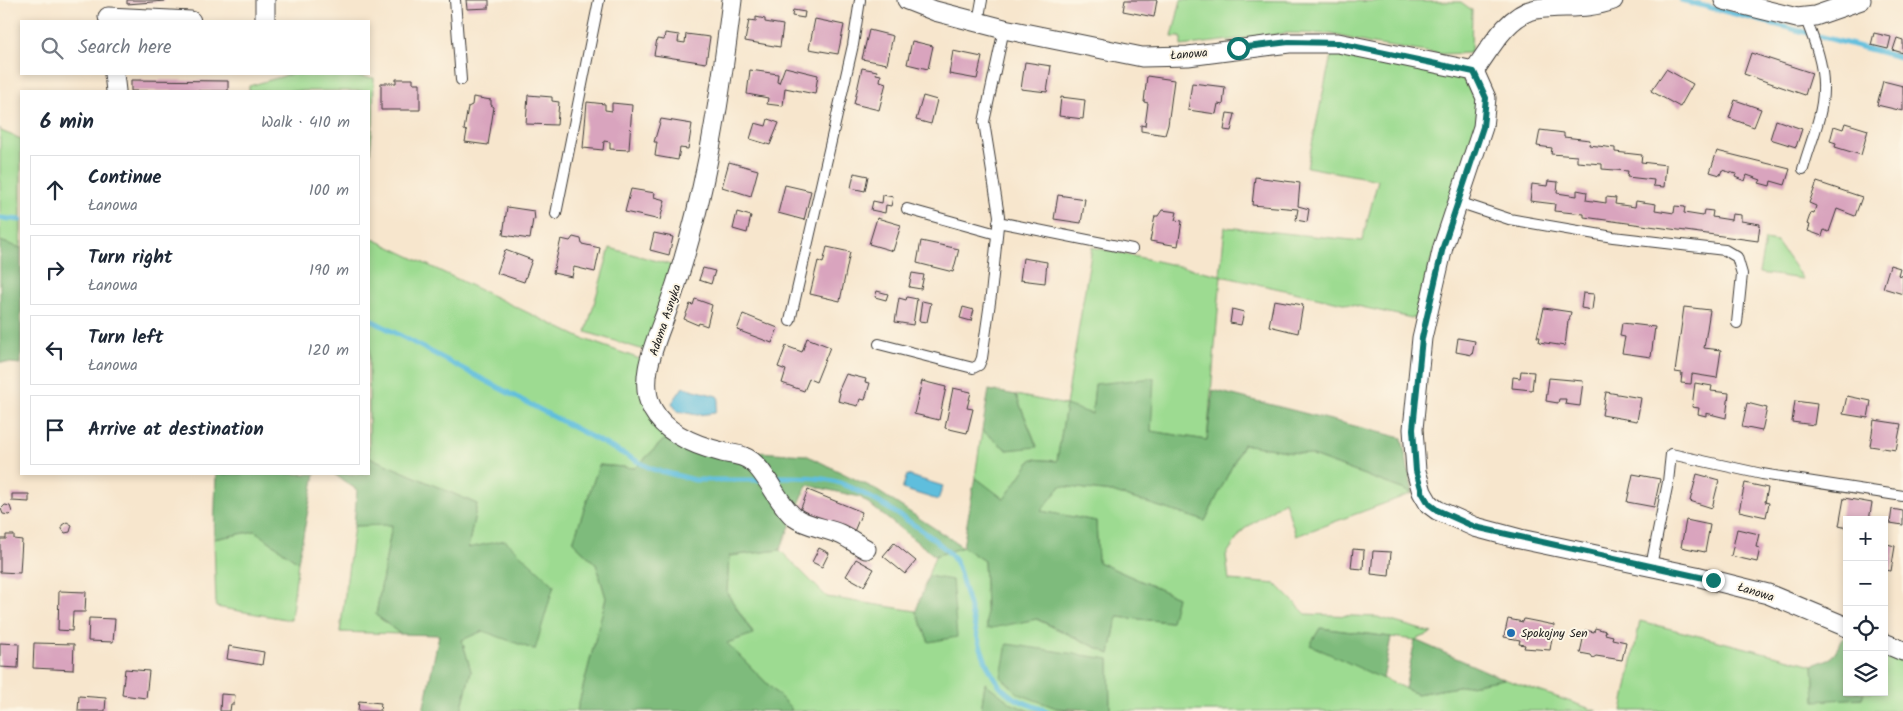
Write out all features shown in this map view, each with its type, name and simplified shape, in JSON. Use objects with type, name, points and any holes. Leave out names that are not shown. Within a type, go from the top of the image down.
[{"type":"street","points":[[265,0],[265,20]]},
{"type":"street","name":"Adama Asnyka","points":[[732,0],[720,105],[711,136],[701,194],[680,275],[652,353],[646,386],[652,410],[670,430],[711,449],[746,457],[757,466],[780,503],[796,518],[841,534],[866,549]]},
{"type":"street","name":"Łanowa","points":[[907,0],[935,11],[1004,29],[1142,57],[1188,56],[1289,42],[1338,43],[1474,72],[1486,98],[1483,127],[1443,247],[1422,338],[1413,429],[1416,471],[1422,492],[1429,504],[1437,510],[1475,527],[1768,594],[1843,626]]},
{"type":"street","points":[[1474,72],[1511,22],[1534,10],[1594,7],[1613,0]]},
{"type":"street","points":[[1724,0],[1797,18],[1815,16],[1861,0]]},
{"type":"street","points":[[108,13],[181,20]]},
{"type":"street","points":[[114,75],[116,90]]},
{"type":"street","points":[[1888,645],[1903,651]]},
{"type":"lane","points":[[455,0],[461,80]]},
{"type":"lane","points":[[556,214],[599,0]]},
{"type":"lane","points":[[790,321],[851,54],[860,0]]},
{"type":"lane","points":[[978,22],[982,0]]},
{"type":"lane","points":[[1803,169],[1821,108],[1824,88],[1815,41],[1805,17]]},
{"type":"lane","points":[[879,344],[973,368],[978,365],[982,358],[990,304],[998,222],[984,122],[1004,29]]},
{"type":"lane","points":[[1458,202],[1509,219],[1613,237],[1725,250],[1737,257],[1742,274],[1737,324]]},
{"type":"lane","points":[[907,209],[997,234]]},
{"type":"lane","points":[[998,222],[1132,249]]},
{"type":"lane","points":[[1651,566],[1672,454],[1762,474],[1903,496]]},
{"type":"green space","points":[[1181,0],[1461,2],[1472,10],[1471,53],[1440,54],[1372,44],[1331,34],[1288,33],[1181,46],[1181,37],[1172,37]]},
{"type":"green space","points":[[1332,51],[1462,78],[1477,102],[1477,126],[1429,267],[1416,319],[1221,276],[1207,440],[1150,431],[1095,385],[1092,414],[1066,406],[1057,461],[1032,459],[1004,500],[975,477],[982,430],[1007,450],[1037,446],[1016,395],[1066,405],[1092,247],[1220,275],[1225,227],[1362,241],[1378,180],[1307,167]]},
{"type":"green space","points":[[288,75],[342,75],[374,78],[370,152],[370,90],[249,90],[249,86]]},
{"type":"green space","points":[[0,128],[1,131],[20,139],[20,248],[0,241]]},
{"type":"green space","points":[[370,237],[581,338],[640,359],[641,385],[668,436],[635,468],[599,465],[573,542],[596,564],[606,598],[577,711],[461,711],[471,671],[462,640],[483,630],[535,650],[468,548],[477,504],[370,457]]},
{"type":"green space","points":[[1765,240],[1777,242],[1803,279],[1759,273]]},
{"type":"green space","points":[[0,241],[20,248],[20,364],[0,362]]},
{"type":"green space","points":[[610,248],[675,266],[647,351],[586,332]]},
{"type":"green space","points":[[1154,378],[1151,431],[1207,440],[1213,390],[1402,438],[1413,493],[1310,455],[1243,444],[1205,521],[1112,492],[1061,486],[1041,511],[1096,521],[1098,562],[1177,597],[1171,622],[1117,617],[1110,654],[1037,619],[987,629],[984,561],[963,547],[975,477],[1004,499],[1032,459],[1057,461],[1066,405],[1092,414],[1095,384]]},
{"type":"green space","points":[[989,390],[1016,395],[1037,447],[1007,450],[982,430]]},
{"type":"green space","points":[[668,436],[726,450],[806,455],[873,488],[963,547],[935,556],[860,497],[807,485],[780,550],[729,556],[727,593],[753,634],[727,643],[791,708],[791,711],[577,711],[606,598],[596,564],[573,542],[599,465],[635,468]]},
{"type":"green space","points":[[1243,444],[1310,455],[1413,493],[1296,536],[1285,501],[1243,530],[1226,555],[1229,580],[1276,584],[1306,614],[1378,617],[1432,633],[1415,640],[1320,628],[1311,645],[1417,694],[1504,679],[1597,711],[1110,711],[1109,659],[1056,708],[1076,711],[1029,711],[1012,704],[985,684],[981,711],[791,711],[791,708],[727,643],[753,633],[727,593],[729,556],[780,550],[827,597],[916,611],[929,642],[952,581],[928,576],[935,556],[963,547],[984,561],[987,628],[1036,619],[1110,654],[1117,617],[1170,622],[1177,597],[1098,562],[1096,521],[1040,511],[1061,486],[1112,492],[1205,521]]},
{"type":"green space","points":[[370,457],[477,504],[468,548],[505,540],[554,585],[535,650],[483,631],[462,640],[471,671],[461,711],[423,711],[439,635],[400,634],[376,615],[392,525],[354,526],[357,490],[335,475],[370,475]]},
{"type":"green space","points":[[216,475],[315,475],[298,562],[255,531],[214,539]]},
{"type":"green space","points":[[392,524],[376,615],[400,634],[340,632],[354,526]]},
{"type":"green space","points":[[255,531],[298,562],[291,620],[216,607],[214,539]]},
{"type":"green space","points":[[928,576],[952,580],[957,637],[929,642],[916,611]]},
{"type":"green space","points":[[1640,621],[1813,665],[1815,700],[1888,696],[1888,653],[1903,658],[1903,711],[1622,711]]},
{"type":"green space","points":[[1320,628],[1391,637],[1383,679],[1310,645]]},
{"type":"green space","points":[[1843,639],[1843,696],[1863,696],[1862,698],[1815,701],[1813,665],[1831,658]]},
{"type":"green space","points":[[1415,640],[1504,679],[1417,694],[1405,689]]},
{"type":"green space","points":[[1007,644],[1109,659],[1110,711],[1056,708],[1019,694],[1001,677]]},
{"type":"green space","points":[[985,683],[1012,704],[1029,711],[981,711]]},
{"type":"water","points":[[683,387],[717,396],[719,399],[715,413],[697,415],[677,411],[672,403]]},
{"type":"water","points":[[907,475],[943,486],[938,500],[902,489]]},
{"type":"building","points":[[127,0],[165,0],[165,1],[127,4]]},
{"type":"building","points":[[466,0],[489,0],[489,8],[467,9]]},
{"type":"building","points":[[1125,0],[1157,0],[1154,17],[1123,11]]},
{"type":"building","points":[[793,10],[805,12],[804,18],[792,16]]},
{"type":"building","points":[[756,17],[765,19],[765,22],[783,25],[780,47],[745,41],[749,20],[756,21]]},
{"type":"building","points":[[815,19],[844,25],[838,54],[809,49]]},
{"type":"building","points":[[869,30],[893,36],[887,64],[862,59]]},
{"type":"building","points":[[665,33],[679,35],[678,42],[685,43],[686,34],[710,37],[706,63],[654,55],[657,39],[664,40]]},
{"type":"building","points":[[1874,33],[1891,37],[1888,49],[1871,45]]},
{"type":"building","points":[[1897,38],[1903,40],[1903,53],[1893,50]]},
{"type":"building","points":[[912,41],[933,46],[928,69],[907,64]]},
{"type":"building","points":[[953,51],[982,57],[977,79],[949,74]]},
{"type":"building","points":[[1751,53],[1812,73],[1805,95],[1744,74]]},
{"type":"building","points":[[1025,62],[1051,66],[1047,92],[1021,89]]},
{"type":"building","points":[[785,67],[818,75],[815,94],[785,88],[783,106],[767,104],[768,98],[747,94],[750,70],[778,74],[777,82],[779,83]]},
{"type":"building","points":[[862,68],[877,71],[876,74],[881,75],[880,81],[886,83],[879,110],[854,104]]},
{"type":"building","points":[[1666,69],[1693,84],[1680,107],[1651,91]]},
{"type":"building","points":[[1147,76],[1174,80],[1165,135],[1141,131],[1141,125],[1145,126],[1148,103],[1144,102]]},
{"type":"building","points":[[396,79],[413,79],[413,83],[420,83],[420,110],[381,110],[381,83],[396,83]]},
{"type":"building","points":[[131,80],[228,81],[228,90],[131,90]]},
{"type":"building","points":[[1883,81],[1903,86],[1903,111],[1877,105]]},
{"type":"building","points":[[1192,83],[1225,87],[1223,105],[1218,104],[1216,114],[1188,110]]},
{"type":"building","points":[[528,95],[552,97],[552,101],[559,102],[557,125],[526,124]]},
{"type":"building","points":[[923,96],[937,100],[931,124],[916,120]]},
{"type":"building","points":[[473,97],[491,100],[491,105],[494,107],[488,145],[465,142],[467,131],[464,130],[468,107],[472,105]]},
{"type":"building","points":[[1061,97],[1085,100],[1083,119],[1059,116]]},
{"type":"building","points":[[1735,100],[1761,109],[1754,127],[1729,118]]},
{"type":"building","points":[[587,102],[605,104],[605,110],[612,111],[612,103],[632,105],[629,150],[610,149],[610,142],[604,141],[603,150],[583,148]]},
{"type":"building","points":[[1227,113],[1235,114],[1231,131],[1224,130]]},
{"type":"building","points":[[661,119],[692,124],[688,149],[680,148],[678,160],[655,156],[657,142],[654,142]]},
{"type":"building","points":[[768,119],[779,123],[770,145],[750,139],[755,123],[766,126]]},
{"type":"building","points":[[1776,120],[1802,129],[1796,147],[1770,139]]},
{"type":"building","points":[[1845,123],[1868,130],[1861,155],[1835,147],[1836,143],[1830,141],[1834,126],[1843,129]]},
{"type":"building","points":[[1540,130],[1564,133],[1564,137],[1590,140],[1589,145],[1615,148],[1615,152],[1642,155],[1641,162],[1666,165],[1664,187],[1653,186],[1654,180],[1627,177],[1628,171],[1602,169],[1602,164],[1577,162],[1577,156],[1551,154],[1552,148],[1537,146]]},
{"type":"building","points":[[1717,151],[1790,169],[1785,185],[1771,181],[1770,186],[1759,183],[1761,180],[1747,175],[1745,181],[1735,177],[1736,174],[1722,170],[1720,175],[1710,172]]},
{"type":"building","points":[[729,162],[758,170],[751,196],[722,187]]},
{"type":"building","points":[[854,173],[868,176],[865,191],[851,188]]},
{"type":"building","points":[[1255,177],[1300,183],[1298,206],[1309,209],[1307,222],[1296,220],[1298,209],[1252,205]]},
{"type":"building","points":[[1548,181],[1558,182],[1557,193],[1577,196],[1577,190],[1587,192],[1586,200],[1606,203],[1606,197],[1616,198],[1615,204],[1635,207],[1636,201],[1656,204],[1655,210],[1674,213],[1675,206],[1685,207],[1684,213],[1703,216],[1704,210],[1713,211],[1712,217],[1731,220],[1732,214],[1741,215],[1741,221],[1760,224],[1758,241],[1584,217],[1584,214],[1554,211],[1555,204],[1530,201],[1532,184],[1547,186]]},
{"type":"building","points":[[1817,182],[1862,197],[1855,216],[1837,209],[1829,232],[1824,230],[1822,236],[1808,231],[1810,225],[1807,224],[1811,212],[1814,213],[1816,206],[1809,203]]},
{"type":"building","points":[[785,185],[811,191],[804,220],[778,213]]},
{"type":"building","points":[[631,189],[655,193],[654,197],[665,200],[660,220],[625,212]]},
{"type":"building","points":[[883,195],[893,197],[891,206],[886,205],[885,213],[871,210],[873,201],[882,203]]},
{"type":"building","points":[[1058,195],[1085,199],[1081,223],[1054,219]]},
{"type":"building","points":[[507,207],[534,211],[535,220],[533,219],[530,239],[503,235]]},
{"type":"building","points":[[1162,210],[1177,212],[1175,220],[1182,221],[1178,246],[1150,241],[1155,216],[1158,216]]},
{"type":"building","points":[[737,212],[751,216],[747,233],[733,229]]},
{"type":"building","points":[[877,218],[901,225],[893,251],[869,244]]},
{"type":"building","points":[[654,233],[673,237],[669,255],[650,250]]},
{"type":"building","points":[[573,237],[581,239],[582,244],[600,248],[595,272],[574,267],[572,277],[553,273],[561,239],[570,241]]},
{"type":"building","points":[[921,241],[959,249],[953,272],[917,263]]},
{"type":"building","points":[[827,247],[850,252],[840,301],[810,294],[818,261],[823,263]]},
{"type":"building","points":[[505,250],[532,260],[524,282],[497,273]]},
{"type":"building","points":[[1023,258],[1047,262],[1045,283],[1020,280]]},
{"type":"building","points":[[1890,265],[1900,268],[1898,275],[1903,276],[1903,294],[1883,288]]},
{"type":"building","points":[[703,268],[715,271],[711,284],[699,280]]},
{"type":"building","points":[[912,273],[924,275],[921,289],[909,287]]},
{"type":"building","points":[[877,291],[888,294],[886,300],[875,297]]},
{"type":"building","points":[[1583,293],[1594,294],[1592,310],[1581,308]]},
{"type":"building","points":[[907,297],[917,299],[913,325],[895,322],[899,298],[906,300]]},
{"type":"building","points":[[695,299],[712,305],[707,326],[699,323],[698,325],[684,319],[690,304],[693,305]]},
{"type":"building","points":[[1274,300],[1303,305],[1298,333],[1269,326]]},
{"type":"building","points":[[922,301],[931,303],[927,322],[919,321]]},
{"type":"building","points":[[963,307],[974,310],[971,321],[960,318]]},
{"type":"building","points":[[1684,307],[1710,310],[1704,348],[1721,350],[1717,378],[1692,374],[1691,384],[1681,383],[1682,373],[1675,372]]},
{"type":"building","points":[[1544,308],[1571,312],[1565,346],[1539,342],[1540,337],[1537,337]]},
{"type":"building","points":[[1232,309],[1244,312],[1241,325],[1230,323]]},
{"type":"building","points":[[743,314],[778,328],[772,343],[737,330]]},
{"type":"building","points":[[1622,323],[1655,327],[1651,357],[1622,353],[1625,337],[1620,336]]},
{"type":"building","points":[[807,338],[830,347],[816,382],[809,379],[804,391],[782,383],[786,370],[778,367],[786,346],[802,352]]},
{"type":"building","points":[[1458,338],[1475,341],[1472,355],[1456,352]]},
{"type":"building","points":[[1521,371],[1534,372],[1532,390],[1512,388],[1513,377],[1520,378]]},
{"type":"building","points":[[846,374],[866,379],[865,382],[870,383],[865,400],[860,399],[858,406],[838,401],[840,393],[838,392]]},
{"type":"building","points":[[1549,378],[1583,381],[1580,406],[1565,404],[1566,399],[1559,399],[1558,403],[1546,401]]},
{"type":"building","points":[[922,381],[946,387],[939,420],[914,414]]},
{"type":"building","points":[[1695,383],[1712,386],[1711,391],[1729,393],[1726,418],[1706,413],[1706,416],[1698,414],[1699,408],[1692,407]]},
{"type":"building","points":[[953,388],[971,392],[967,408],[973,409],[967,433],[945,428]]},
{"type":"building","points":[[1606,392],[1641,398],[1637,421],[1602,415]]},
{"type":"building","points":[[1847,396],[1871,401],[1868,418],[1843,414]]},
{"type":"building","points":[[1795,401],[1817,404],[1814,425],[1792,422]]},
{"type":"building","points":[[1747,403],[1767,408],[1762,431],[1742,427]]},
{"type":"building","points":[[1874,420],[1901,424],[1896,450],[1870,446]]},
{"type":"building","points":[[1633,474],[1660,479],[1654,507],[1627,502]]},
{"type":"building","points":[[1697,474],[1719,480],[1712,508],[1690,501]]},
{"type":"building","points":[[1745,483],[1768,488],[1765,502],[1769,503],[1766,517],[1739,511]]},
{"type":"building","points":[[808,490],[862,512],[853,534],[799,513]]},
{"type":"building","points":[[12,494],[29,494],[29,502],[12,501]]},
{"type":"building","points":[[1844,498],[1872,503],[1870,516],[1843,516],[1843,527],[1839,526]]},
{"type":"building","points":[[5,505],[10,506],[12,512],[9,515],[3,514],[1,509]]},
{"type":"building","points":[[1892,509],[1903,511],[1903,525],[1890,523]]},
{"type":"building","points":[[1686,520],[1710,525],[1705,552],[1681,547]]},
{"type":"building","points":[[67,522],[72,525],[70,532],[65,533],[62,525]]},
{"type":"building","points":[[1737,529],[1759,534],[1756,547],[1760,548],[1757,562],[1731,556]]},
{"type":"building","points":[[6,535],[14,535],[14,539],[22,540],[20,573],[0,572],[0,539],[6,539]]},
{"type":"building","points":[[894,543],[916,561],[905,574],[883,556]]},
{"type":"building","points":[[1888,544],[1895,546],[1891,571],[1888,571]]},
{"type":"building","points":[[819,548],[829,553],[822,567],[812,562]]},
{"type":"building","points":[[1353,549],[1364,550],[1363,569],[1351,568]]},
{"type":"building","points":[[1373,551],[1391,552],[1389,576],[1371,574]]},
{"type":"building","points":[[856,559],[874,569],[864,586],[846,576]]},
{"type":"building","points":[[59,591],[86,592],[85,612],[73,612],[72,631],[58,630]]},
{"type":"building","points":[[89,618],[115,619],[113,642],[88,641]]},
{"type":"building","points":[[1508,619],[1523,622],[1524,619],[1554,625],[1550,650],[1524,648],[1525,645],[1519,644],[1520,640],[1504,637]]},
{"type":"building","points":[[1595,628],[1606,631],[1605,634],[1613,636],[1612,639],[1626,642],[1622,660],[1596,656],[1593,658],[1591,655],[1580,653],[1585,630],[1594,632]]},
{"type":"building","points":[[0,643],[19,644],[18,668],[0,667]]},
{"type":"building","points":[[34,643],[74,644],[73,670],[33,668]]},
{"type":"building","points":[[229,646],[264,652],[262,665],[227,659]]},
{"type":"building","points":[[125,669],[149,671],[146,698],[122,695]]},
{"type":"building","points":[[221,694],[235,695],[234,704],[231,704],[230,711],[220,711]]},
{"type":"building","points":[[79,696],[106,698],[105,711],[78,711]]},
{"type":"building","points":[[359,701],[381,703],[380,711],[358,711]]},
{"type":"waterway","points":[[1681,0],[1808,33]]},
{"type":"waterway","points":[[1819,36],[1903,58]]},
{"type":"waterway","points":[[0,218],[20,220]]},
{"type":"waterway","points":[[370,320],[652,469],[695,480],[759,480]]},
{"type":"waterway","points":[[773,477],[814,478],[837,482],[849,487],[882,504],[918,528],[946,550],[958,566],[977,635],[995,679],[1004,690],[1015,698],[1047,711]]},
{"type":"place","name":"Spokojny Sen","points":[[1511,633]]},
{"type":"route","points":[[1238,48],[1289,42],[1338,43],[1474,72],[1486,98],[1483,127],[1443,247],[1422,338],[1413,429],[1416,471],[1422,492],[1429,504],[1437,510],[1475,527],[1520,539],[1713,580]]}]
